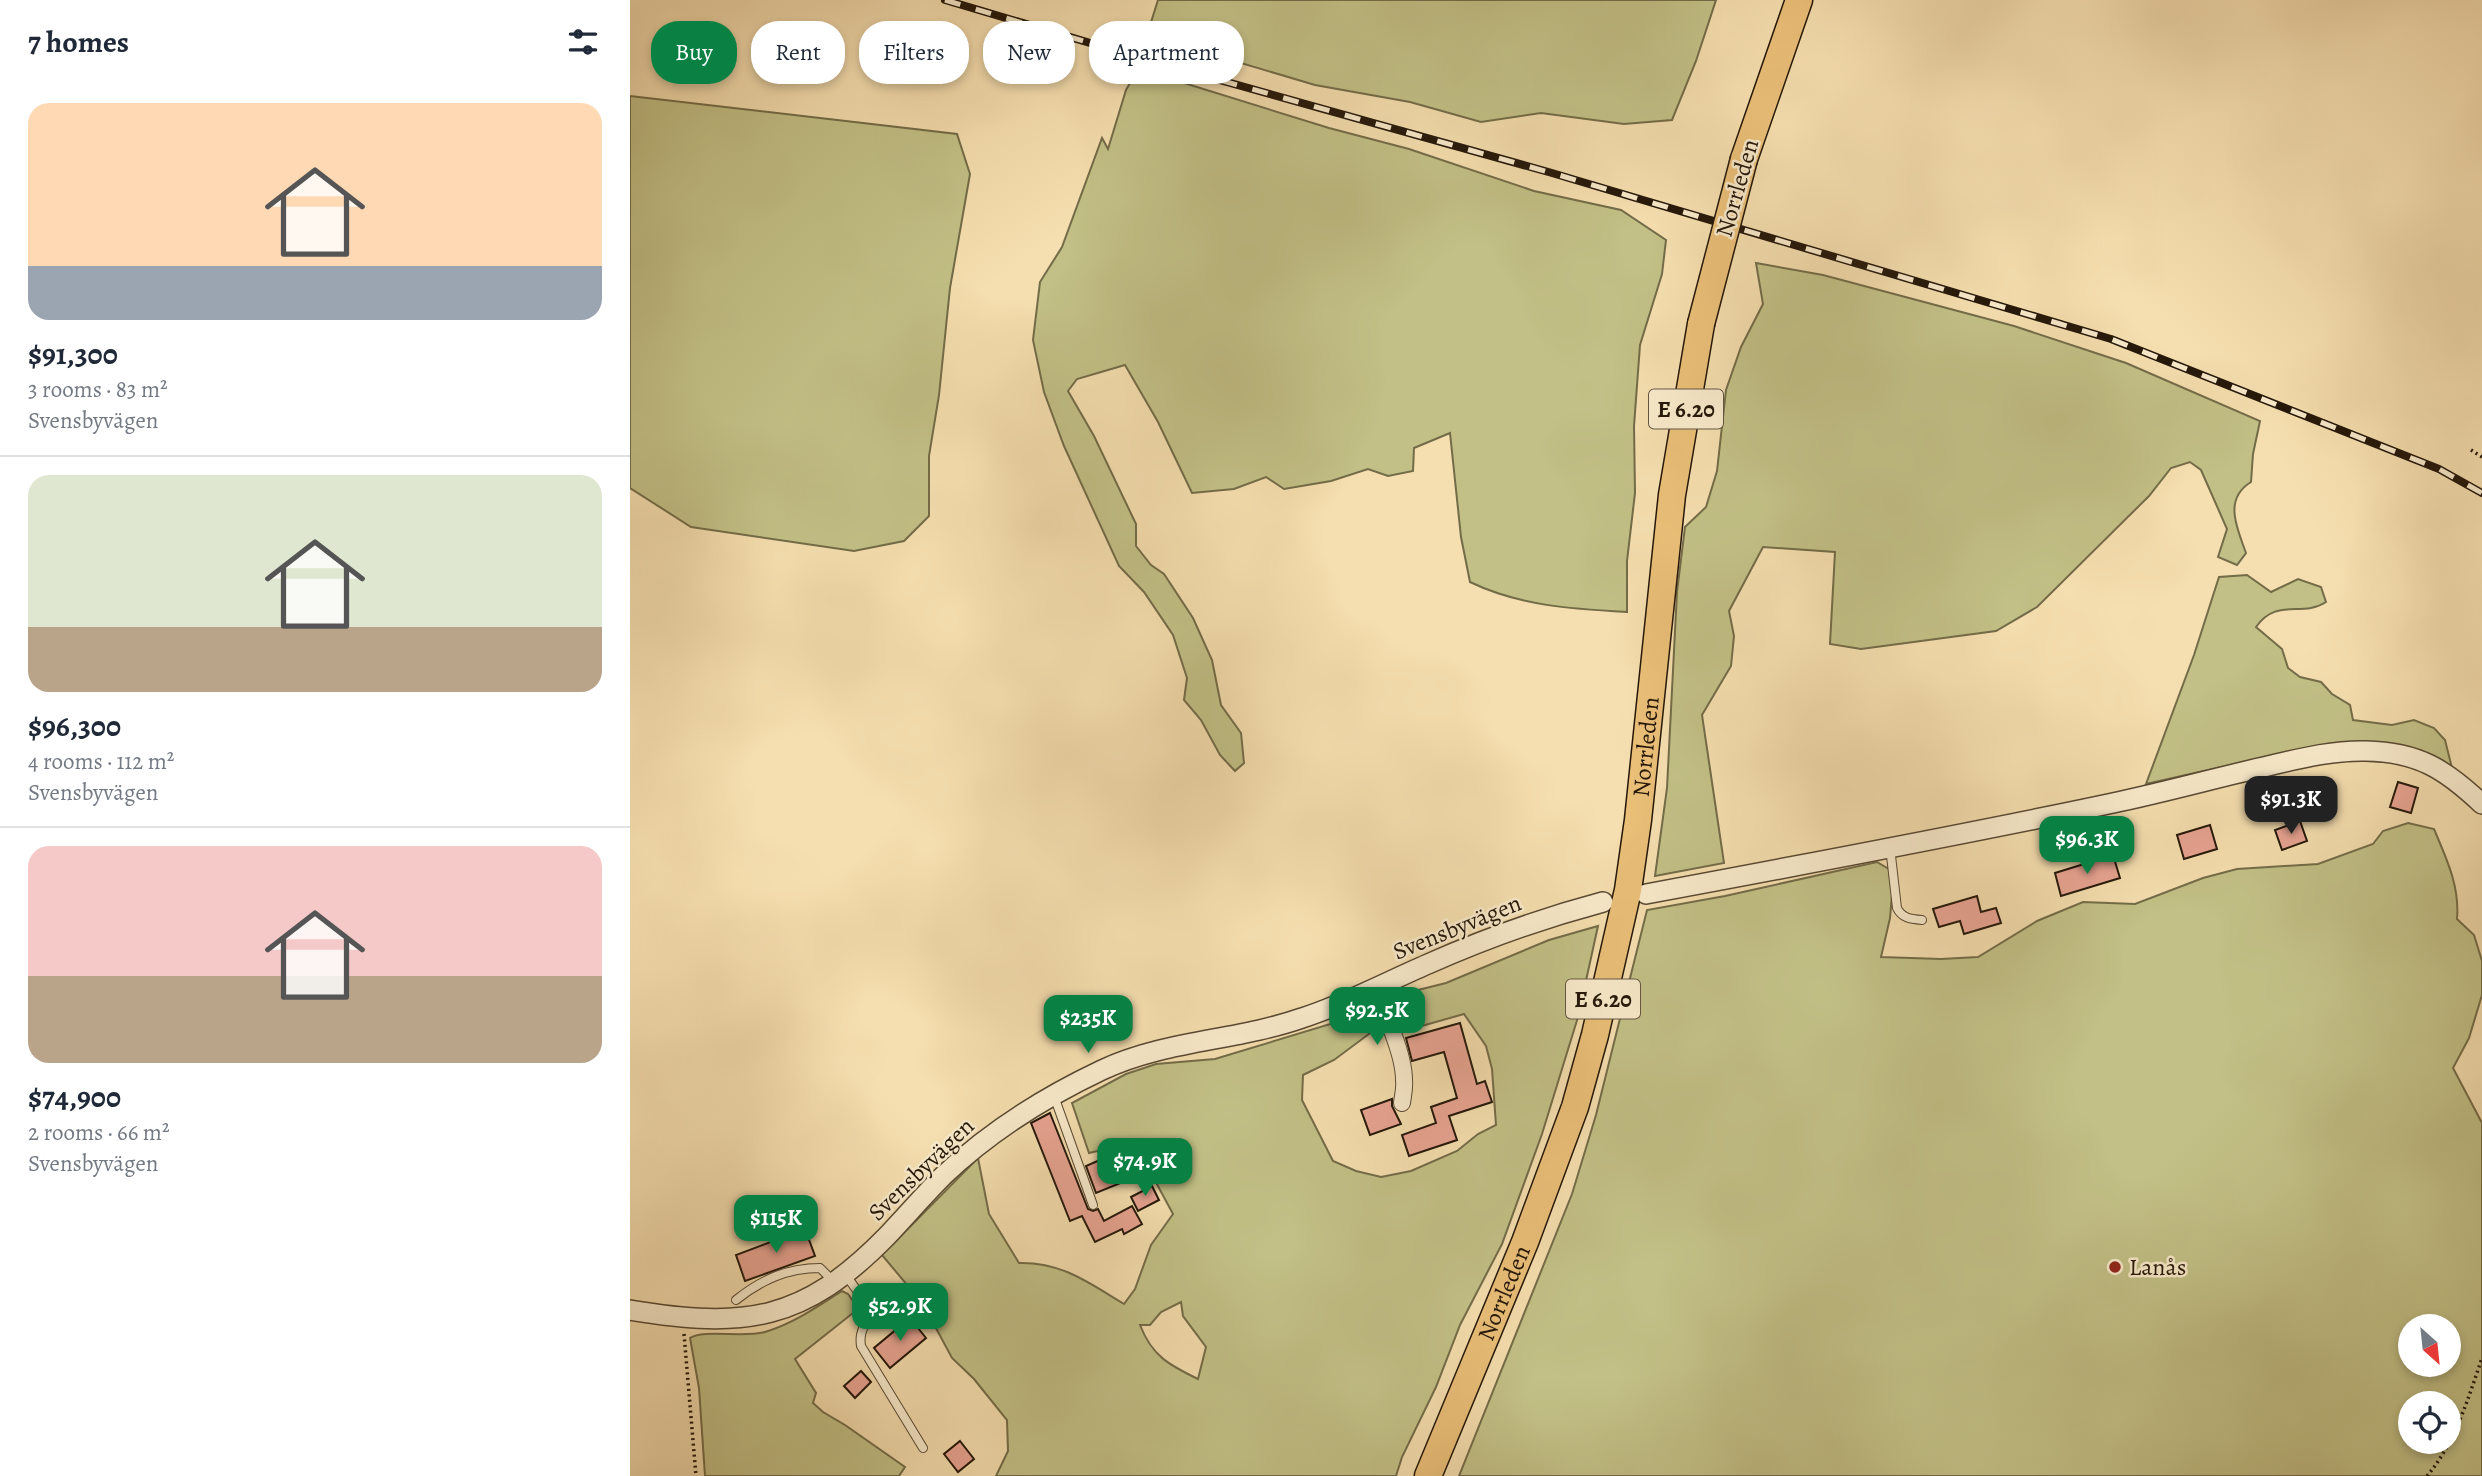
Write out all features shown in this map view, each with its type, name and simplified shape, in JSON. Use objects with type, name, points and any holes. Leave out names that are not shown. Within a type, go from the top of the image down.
[{"type":"highway","name":"Norrleden","points":[[1428,1476],[1525,1242],[1575,1107],[1595,1035],[1628,890],[1672,495],[1702,324],[1744,159],[1799,0]]},
{"type":"street","points":[[1646,894],[2114,803],[2304,758],[2355,751],[2404,755],[2430,763],[2450,776],[2482,804]]},
{"type":"street","name":"Svensbyvägen","points":[[630,1310],[722,1320],[761,1317],[789,1308],[841,1279],[972,1149],[1054,1096],[1102,1070],[1140,1055],[1282,1025],[1332,1007],[1491,938],[1551,916],[1603,902]]},
{"type":"street","points":[[1373,989],[1389,1024],[1401,1062],[1405,1079],[1402,1103]]},
{"type":"lane","points":[[1890,846],[1900,915],[1922,920]]},
{"type":"lane","points":[[1054,1096],[1093,1205]]},
{"type":"lane","points":[[736,1300],[763,1281],[805,1268],[820,1268],[841,1279],[863,1300],[867,1316],[860,1336],[861,1346],[923,1448]]},
{"type":"path","points":[[2471,450],[2482,457]]},
{"type":"path","points":[[687,1318],[684,1336],[696,1476]]},
{"type":"path","points":[[2427,1476],[2439,1461],[2467,1403],[2482,1358]]},
{"type":"shaded area","points":[[1158,0],[1716,0],[1696,61],[1672,120],[1624,124],[1541,113],[1481,122],[1410,102],[1315,85],[1244,64],[1244,21],[1151,21]]},
{"type":"shaded area","points":[[1129,84],[1187,84],[1329,128],[1409,149],[1534,191],[1621,210],[1666,240],[1662,274],[1640,345],[1634,426],[1635,493],[1627,561],[1627,612],[1566,608],[1527,601],[1470,582],[1461,537],[1450,433],[1414,448],[1413,471],[1388,476],[1368,469],[1331,481],[1284,489],[1266,477],[1234,489],[1192,493],[1158,422],[1125,365],[1077,379],[1068,391],[1094,436],[1136,524],[1136,546],[1151,565],[1164,574],[1193,618],[1212,660],[1221,705],[1241,733],[1244,763],[1235,771],[1220,755],[1201,720],[1184,700],[1187,678],[1173,635],[1144,592],[1119,566],[1064,446],[1044,392],[1033,340],[1040,282],[1062,247],[1102,138],[1108,149]]},
{"type":"shaded area","points":[[630,96],[957,134],[970,174],[950,288],[939,395],[929,456],[929,516],[904,541],[854,551],[691,527],[630,488]]},
{"type":"shaded area","points":[[1756,263],[1823,275],[2014,326],[2126,363],[2260,421],[2253,454],[2251,482],[2242,489],[2235,505],[2236,524],[2246,553],[2237,565],[2218,557],[2227,529],[2201,470],[2190,462],[2171,468],[2149,496],[2037,607],[1996,631],[1861,649],[1830,644],[1835,552],[1763,547],[1729,611],[1734,636],[1731,666],[1702,715],[1724,863],[1655,876],[1667,788],[1677,592],[1685,527],[1706,507],[1717,471],[1726,390],[1741,347],[1763,304]]},
{"type":"shaded area","points":[[2247,575],[2271,592],[2298,579],[2321,587],[2326,602],[2308,608],[2272,613],[2256,627],[2282,649],[2288,668],[2300,677],[2321,682],[2332,694],[2350,705],[2353,720],[2392,725],[2414,720],[2434,728],[2445,740],[2452,768],[2441,760],[2418,753],[2279,754],[2146,784],[2194,655],[2219,577]]},
{"type":"shaded area","points":[[2408,823],[2434,829],[2454,884],[2457,919],[2474,935],[2482,961],[2482,995],[2469,1038],[2453,1068],[2482,1123],[2482,1476],[1459,1476],[1572,1194],[1596,1115],[1647,910],[1725,896],[1877,862],[1894,872],[1890,918],[1881,957],[1978,957],[2037,921],[2083,902],[2135,904],[2203,878],[2237,869],[2318,864],[2373,844],[2383,831]]},
{"type":"shaded area","points":[[1598,926],[1578,1017],[1542,1134],[1502,1244],[1460,1325],[1396,1476],[996,1476],[1008,1451],[1007,1420],[974,1379],[952,1358],[908,1286],[882,1255],[978,1158],[989,1214],[1019,1263],[1062,1270],[1124,1304],[1135,1289],[1151,1245],[1173,1214],[1152,1175],[1134,1178],[1110,1148],[1089,1153],[1072,1103],[1126,1074],[1156,1064],[1215,1059],[1340,1021],[1373,1031],[1334,1060],[1303,1075],[1302,1100],[1333,1161],[1356,1171],[1381,1177],[1411,1171],[1457,1151],[1478,1134],[1496,1125],[1492,1069],[1486,1046],[1464,1014],[1404,1031],[1390,997],[1446,983],[1549,940]],"holes":[[[1181,1302],[1183,1316],[1206,1347],[1198,1379],[1178,1369],[1156,1352],[1140,1325],[1150,1325],[1161,1312]]]},
{"type":"shaded area","points":[[842,1291],[848,1294],[855,1304],[853,1313],[795,1359],[816,1393],[813,1403],[905,1467],[899,1476],[705,1476],[699,1388],[690,1338],[704,1334],[756,1334],[775,1329]]},
{"type":"building","points":[[2398,782],[2418,788],[2411,813],[2390,807]]},
{"type":"building","points":[[2300,821],[2307,841],[2282,850],[2275,830]]},
{"type":"building","points":[[2210,825],[2217,849],[2184,859],[2177,835]]},
{"type":"building","points":[[2113,855],[2120,878],[2061,896],[2055,873]]},
{"type":"building","points":[[1977,896],[1981,912],[1996,908],[2001,923],[1964,934],[1960,921],[1939,927],[1933,909]]},
{"type":"building","points":[[1460,1023],[1477,1084],[1485,1081],[1492,1102],[1449,1116],[1457,1140],[1409,1156],[1402,1135],[1436,1123],[1431,1107],[1457,1098],[1444,1052],[1412,1061],[1406,1038]]},
{"type":"building","points":[[1392,1099],[1392,1106],[1401,1124],[1370,1135],[1361,1110]]},
{"type":"building","points":[[1050,1113],[1088,1209],[1098,1209],[1104,1221],[1132,1206],[1142,1224],[1124,1234],[1122,1229],[1095,1242],[1082,1216],[1070,1221],[1031,1123]]},
{"type":"building","points":[[1111,1155],[1123,1182],[1096,1193],[1086,1166]]},
{"type":"building","points":[[1152,1186],[1159,1200],[1138,1211],[1131,1197]]},
{"type":"building","points":[[805,1229],[815,1256],[745,1281],[736,1255]]},
{"type":"building","points":[[910,1318],[926,1338],[890,1368],[874,1348]]},
{"type":"building","points":[[861,1371],[871,1382],[855,1398],[844,1386]]},
{"type":"building","points":[[960,1441],[974,1459],[958,1472],[944,1454]]},
{"type":"railway","points":[[945,0],[1552,173],[2111,339],[2439,469],[2482,493]]},
{"type":"place","name":"Lanås","points":[[2115,1267]]}]
